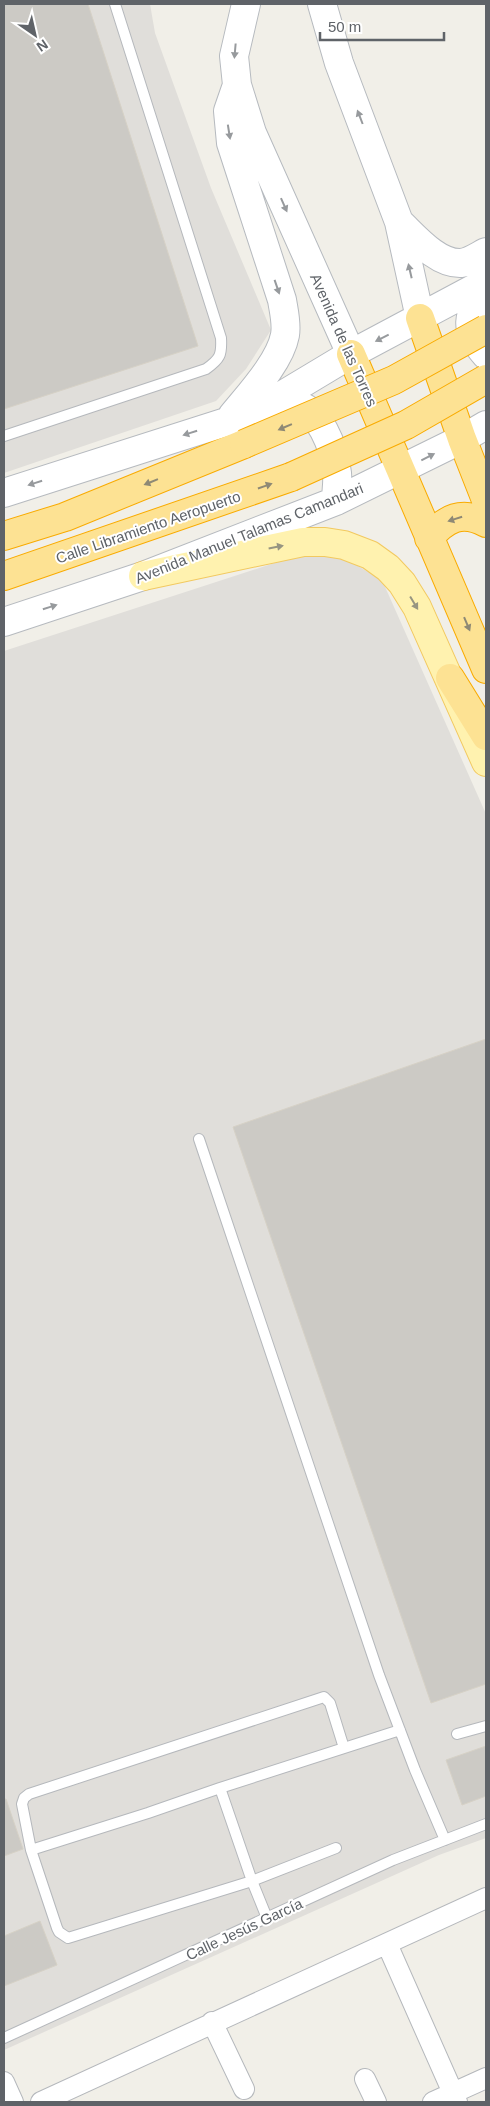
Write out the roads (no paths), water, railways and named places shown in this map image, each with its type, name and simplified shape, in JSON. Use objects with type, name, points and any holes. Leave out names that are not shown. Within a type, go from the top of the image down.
[{"type":"highway","points":[[420,318],[462,439],[486,500]]},
{"type":"highway","points":[[4,536],[65,516],[244,444],[394,380],[486,329]]},
{"type":"highway","name":"Avenida de las Torres","points":[[351,354],[486,669]]},
{"type":"highway","name":"Calle Libramiento Aeropuerto","points":[[4,576],[291,477],[406,424],[486,378]]},
{"type":"highway","points":[[429,538],[438,528],[460,516],[477,518],[486,523]]},
{"type":"highway","points":[[450,678],[486,736]]},
{"type":"main road","name":"Avenida de las Torres","points":[[246,4],[234,56],[237,85],[252,134],[351,354]]},
{"type":"main road","points":[[322,4],[339,63],[398,222],[420,318]]},
{"type":"main road","points":[[229,421],[275,359],[282,345],[286,329],[282,300],[231,143],[228,111],[237,85]]},
{"type":"main road","points":[[398,222],[428,248],[452,262],[461,263],[469,261],[486,252]]},
{"type":"main road","points":[[4,493],[229,421],[271,402],[351,354],[486,282]]},
{"type":"main road","points":[[486,289],[470,315],[471,333],[486,355]]},
{"type":"main road","points":[[271,402],[302,405],[315,416],[330,445],[337,473],[336,501]]},
{"type":"main road","name":"Avenida Manuel Talamas Camandari","points":[[4,622],[143,576],[336,501],[400,471],[486,425]]},
{"type":"main road","points":[[143,576],[303,542],[344,545],[370,555],[388,568],[402,583],[417,607],[486,762]]},
{"type":"street","points":[[41,2102],[486,1898]]},
{"type":"street","points":[[387,1944],[455,2098]]},
{"type":"street","points":[[212,2022],[244,2089]]},
{"type":"street","points":[[433,2102],[455,2098],[486,2078]]},
{"type":"street","points":[[364,2079],[376,2102]]},
{"type":"street","points":[[4,2082],[12,2102]]},
{"type":"lane","points":[[4,436],[206,369],[217,361],[222,350],[221,338],[115,4]]},
{"type":"lane","points":[[199,1139],[358,1614],[400,1730],[445,1840]]},
{"type":"lane","points":[[336,1848],[252,1881],[68,1938],[59,1932],[57,1928],[31,1850],[22,1804],[24,1798],[29,1794],[324,1697],[330,1703],[344,1748]]},
{"type":"lane","points":[[457,1734],[486,1726]]},
{"type":"lane","points":[[31,1850],[400,1730]]},
{"type":"lane","points":[[220,1788],[252,1881],[267,1918]]},
{"type":"lane","name":"Calle Jesús García","points":[[4,2038],[393,1860],[486,1824]]}]
